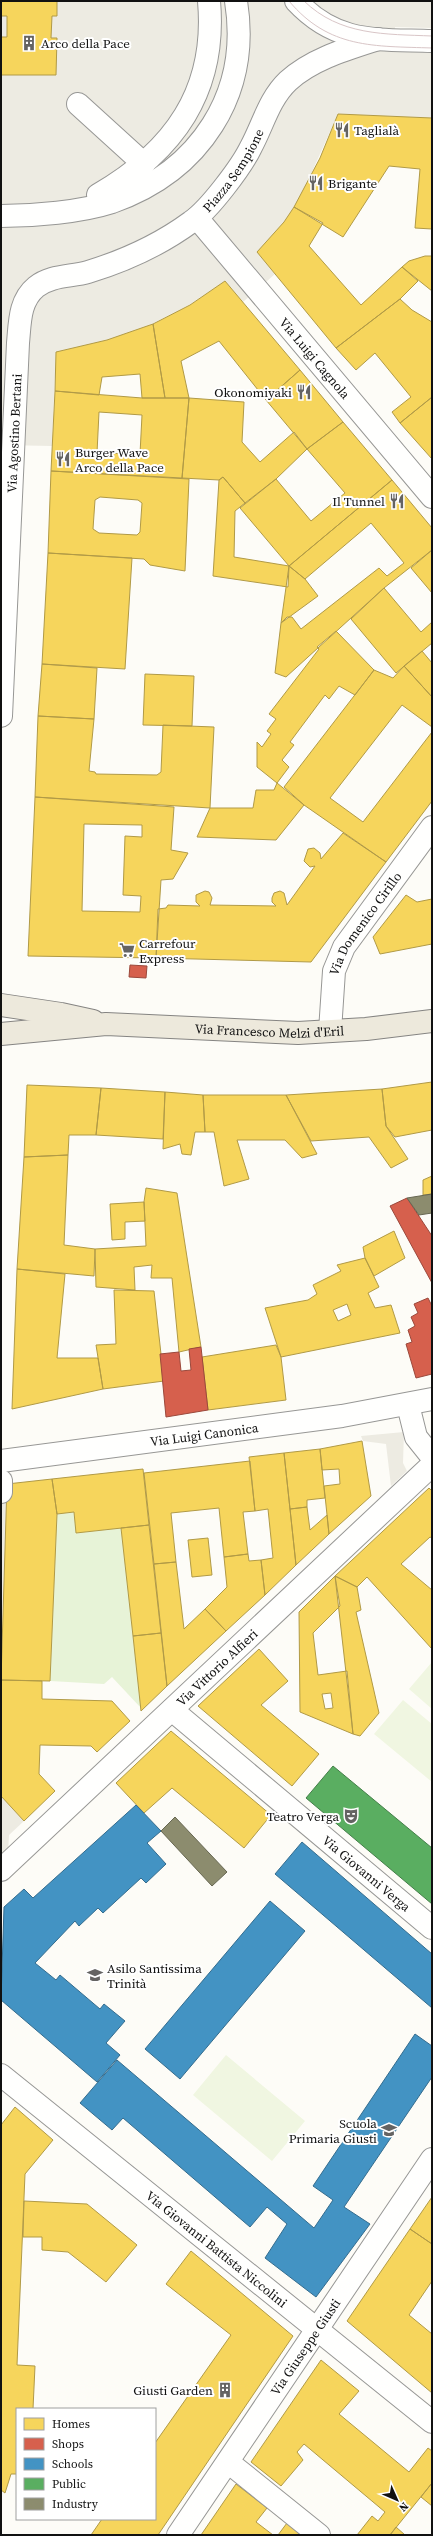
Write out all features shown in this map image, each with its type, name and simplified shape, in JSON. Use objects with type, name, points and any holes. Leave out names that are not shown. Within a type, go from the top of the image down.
[{"type":"main road","name":"Via Francesco Melzi d'Eril","points":[[1,1005],[61,1014],[106,1024]]},
{"type":"main road","name":"Via Francesco Melzi d'Eril","points":[[1,1034],[106,1024],[298,1033],[432,1021]]},
{"type":"street","points":[[51,212],[94,198],[121,182],[144,164],[167,141],[180,124],[197,92],[208,57],[211,28],[209,1]]},
{"type":"street","points":[[1,216],[51,212],[112,202],[146,186],[185,160],[218,116],[236,76],[240,38],[236,1]]},
{"type":"street","points":[[296,1],[312,18],[337,32],[358,38],[432,41]]},
{"type":"street","name":"Piazza Sempione","points":[[18,343],[21,312],[25,300],[36,287],[61,276],[87,272],[125,259],[162,240],[197,218],[251,149],[272,100],[287,82],[299,73],[323,60],[378,39]]},
{"type":"street","points":[[78,104],[144,164]]},
{"type":"street","name":"Via Luigi Cagnola","points":[[197,218],[432,497]]},
{"type":"street","name":"Via Agostino Bertani","points":[[1,716],[18,343]]},
{"type":"street","name":"Via Domenico Cirillo","points":[[330,1031],[334,971],[344,947],[432,826]]},
{"type":"street","name":"Via Luigi Canonica","points":[[1,1461],[342,1416],[408,1405],[432,1399]]},
{"type":"street","points":[[408,1405],[416,1437],[432,1456]]},
{"type":"street","name":"Via Vittorio Alfieri","points":[[1,1870],[432,1465]]},
{"type":"street","points":[[1,1480],[1,1492]]},
{"type":"street","name":"Via Giovanni Verga","points":[[172,1710],[432,1928]]},
{"type":"street","name":"Via Giovanni Battista Niccolini","points":[[1,2075],[432,2422]]},
{"type":"street","name":"Via Giuseppe Giusti","points":[[178,2535],[432,2159]]},
{"type":"street","points":[[228,2462],[319,2535]]},
{"type":"green space","points":[[74,1512],[77,1533],[121,1528],[141,1708],[112,1677],[104,1684],[50,1681],[57,1514]]},
{"type":"green space","points":[[432,1662],[432,1709],[409,1689]]},
{"type":"green space","points":[[403,1700],[432,1724],[432,1782],[374,1734]]},
{"type":"green space","points":[[226,2055],[305,2121],[272,2161],[193,2095]]},
{"type":"shaded area","points":[[1,1],[432,1],[432,28],[395,27],[393,51],[432,53],[432,118],[338,114],[302,194],[284,222],[258,252],[275,274],[243,302],[225,281],[189,305],[148,326],[107,340],[56,352],[52,446],[1,445]]},
{"type":"shaded area","points":[[404,1432],[403,1463],[407,1471],[391,1486],[386,1444],[363,1441],[361,1436]]},
{"type":"shaded area","points":[[7,1484],[1,1658],[1,1485]]},
{"type":"shaded area","points":[[1,1796],[24,1821],[9,1835],[8,1854],[1,1861]]},
{"type":"building: Homes","name":"Arco della Pace","points":[[1,1],[57,1],[57,16],[52,16],[51,38],[57,38],[56,75],[1,75],[1,37],[7,37],[7,16],[1,16]]},
{"type":"building: Homes","points":[[338,114],[432,118],[432,229],[415,228],[420,169],[389,166],[343,237],[294,207],[320,158]]},
{"type":"building: Homes","points":[[294,207],[323,223],[309,246],[361,305],[402,267],[418,281],[400,299],[336,348],[257,252],[284,222]]},
{"type":"building: Homes","points":[[425,256],[432,256],[432,291],[402,267],[409,261]]},
{"type":"building: Homes","points":[[225,281],[300,370],[266,400],[219,341],[181,361],[189,398],[165,398],[153,324],[190,305]]},
{"type":"building: Homes","points":[[400,299],[412,310],[432,322],[432,397],[400,423],[392,412],[411,397],[375,353],[356,370],[336,348]]},
{"type":"building: Homes","points":[[153,324],[165,398],[142,398],[140,374],[102,377],[99,395],[55,391],[56,352],[107,340]]},
{"type":"building: Homes","points":[[300,370],[343,422],[307,449],[266,400]]},
{"type":"building: Homes","points":[[55,391],[142,398],[189,398],[182,478],[51,471]],"holes":[[[99,412],[142,415],[140,454],[97,453]]]},
{"type":"building: Homes","points":[[189,398],[244,402],[242,442],[260,462],[294,432],[307,449],[276,479],[245,503],[223,477],[219,480],[182,478]]},
{"type":"building: Homes","points":[[431,398],[432,400],[432,459],[400,423]]},
{"type":"building: Homes","points":[[343,422],[392,480],[289,566],[240,508],[276,479],[311,521],[345,493],[307,449]]},
{"type":"building: Homes","points":[[51,471],[189,479],[185,571],[150,565],[144,559],[48,553]],"holes":[[[100,497],[138,500],[142,503],[140,532],[137,535],[99,533],[93,529],[95,500]]]},
{"type":"building: Homes","points":[[223,477],[245,503],[235,511],[234,557],[289,566],[288,587],[213,576],[219,480]]},
{"type":"building: Homes","points":[[392,480],[432,528],[432,550],[384,588],[286,677],[275,673],[281,623],[287,617],[292,617],[301,629],[379,568],[387,576],[404,563],[371,523],[305,579],[289,566]]},
{"type":"building: Homes","points":[[432,550],[432,593],[411,568]]},
{"type":"building: Homes","points":[[48,553],[132,558],[125,669],[42,664]]},
{"type":"building: Homes","points":[[289,566],[305,579],[318,596],[281,623]]},
{"type":"building: Homes","points":[[384,588],[421,632],[432,622],[432,643],[396,673],[351,619]]},
{"type":"building: Homes","points":[[336,631],[374,670],[355,695],[339,686],[329,699],[325,695],[290,742],[294,745],[282,760],[289,767],[277,783],[257,767],[257,742],[262,747],[271,734],[267,731],[276,719],[269,714],[319,649],[317,647]]},
{"type":"building: Homes","points":[[422,651],[432,663],[432,697],[404,666]]},
{"type":"building: Homes","points":[[42,664],[97,668],[94,719],[38,716]]},
{"type":"building: Homes","points":[[404,666],[432,697],[432,727],[402,705],[330,798],[363,822],[432,732],[432,801],[386,862],[304,805],[284,787],[374,670],[393,678]]},
{"type":"building: Homes","points":[[145,674],[194,676],[192,726],[143,725]]},
{"type":"building: Homes","points":[[38,716],[94,719],[89,771],[95,772],[96,774],[157,775],[161,772],[163,725],[214,727],[210,808],[35,797]]},
{"type":"building: Homes","points":[[277,783],[304,805],[276,840],[197,837],[210,808],[253,808],[256,790],[274,790]]},
{"type":"building: Homes","points":[[35,797],[174,807],[171,850],[188,853],[173,879],[161,880],[156,958],[28,956]],"holes":[[[84,824],[142,825],[142,837],[125,836],[123,895],[141,896],[140,912],[82,911]]]},
{"type":"building: Homes","points":[[343,833],[386,862],[311,962],[156,958],[158,909],[166,908],[168,905],[200,906],[196,902],[196,895],[205,891],[209,892],[212,898],[210,905],[276,906],[272,902],[272,898],[274,893],[280,891],[284,893],[287,905],[315,866],[310,867],[304,861],[308,849],[314,848],[320,853],[321,859]]},
{"type":"building: Homes","points":[[406,895],[417,902],[432,899],[432,944],[380,954],[373,937]]},
{"type":"building: Homes","points":[[432,1082],[432,1130],[395,1137],[386,1126],[382,1089]]},
{"type":"building: Homes","points":[[27,1085],[101,1088],[96,1135],[69,1135],[68,1155],[24,1157]]},
{"type":"building: Homes","points":[[101,1088],[165,1092],[163,1139],[96,1135]]},
{"type":"building: Homes","points":[[382,1089],[386,1126],[408,1159],[391,1168],[369,1137],[311,1141],[286,1095]]},
{"type":"building: Homes","points":[[165,1092],[203,1095],[205,1132],[195,1132],[191,1155],[182,1154],[180,1144],[163,1149]]},
{"type":"building: Homes","points":[[203,1095],[286,1095],[317,1154],[302,1158],[285,1140],[237,1140],[249,1179],[224,1186],[214,1132],[205,1132]]},
{"type":"building: Homes","points":[[68,1155],[64,1245],[95,1249],[94,1276],[17,1269],[24,1157]]},
{"type":"building: Homes","points":[[432,1176],[432,1194],[423,1195],[423,1180]]},
{"type":"building: Homes","points":[[146,1188],[177,1193],[201,1347],[179,1352],[172,1278],[151,1278],[152,1265],[134,1267],[135,1290],[96,1287],[95,1249],[146,1246],[144,1202]]},
{"type":"building: Homes","points":[[144,1202],[145,1221],[125,1222],[125,1239],[112,1240],[110,1204]]},
{"type":"building: Homes","points":[[394,1231],[405,1258],[374,1276],[365,1258],[363,1247]]},
{"type":"building: Homes","points":[[365,1258],[379,1287],[368,1293],[375,1308],[391,1305],[400,1333],[281,1357],[265,1308],[308,1300],[317,1294],[313,1285],[341,1271],[337,1265]],"holes":[[[347,1304],[351,1315],[338,1321],[333,1310]]]},
{"type":"building: Homes","points":[[17,1269],[65,1274],[57,1358],[98,1358],[103,1389],[12,1409]]},
{"type":"building: Homes","points":[[114,1290],[154,1291],[164,1381],[103,1389],[96,1345],[116,1344]]},
{"type":"building: Homes","points":[[276,1345],[281,1357],[286,1400],[208,1410],[202,1357]]},
{"type":"building: Homes","points":[[362,1441],[371,1496],[329,1534],[324,1486],[340,1484],[339,1469],[322,1470],[320,1449]]},
{"type":"building: Homes","points":[[320,1449],[325,1498],[307,1500],[307,1507],[290,1509],[284,1453]]},
{"type":"building: Homes","points":[[284,1453],[296,1565],[265,1595],[261,1560],[273,1558],[268,1509],[255,1511],[249,1457]]},
{"type":"building: Homes","points":[[250,1461],[255,1511],[243,1512],[248,1554],[224,1557],[219,1508],[171,1513],[176,1562],[154,1564],[144,1473]]},
{"type":"building: Homes","points":[[143,1469],[149,1525],[76,1533],[74,1512],[57,1514],[52,1479]]},
{"type":"building: Homes","points":[[52,1479],[57,1514],[50,1681],[1,1680],[7,1484]]},
{"type":"building: Homes","points":[[429,1488],[432,1491],[432,1538],[430,1537],[401,1564],[432,1590],[432,1649],[367,1577],[357,1587],[335,1576]]},
{"type":"building: Homes","points":[[307,1507],[310,1530],[327,1515],[329,1534],[296,1565],[290,1509]]},
{"type":"building: Homes","points":[[149,1525],[161,1633],[133,1636],[121,1528]]},
{"type":"building: Homes","points":[[208,1538],[212,1575],[192,1577],[188,1540]]},
{"type":"building: Homes","points":[[248,1554],[249,1561],[261,1560],[265,1595],[226,1631],[205,1609],[227,1587],[224,1557]]},
{"type":"building: Homes","points":[[176,1562],[184,1629],[205,1609],[226,1631],[167,1686],[154,1564]]},
{"type":"building: Homes","points":[[335,1576],[340,1606],[313,1633],[318,1675],[347,1671],[353,1734],[300,1712],[299,1612]],"holes":[[[331,1693],[333,1708],[325,1709],[322,1694]]]},
{"type":"building: Homes","points":[[335,1576],[357,1587],[361,1610],[356,1612],[379,1713],[360,1736],[353,1734]]},
{"type":"building: Homes","points":[[161,1633],[167,1686],[141,1711],[133,1636]]},
{"type":"building: Homes","points":[[259,1649],[288,1681],[261,1705],[319,1754],[292,1786],[198,1706]]},
{"type":"building: Homes","points":[[1,1680],[42,1681],[42,1699],[112,1701],[130,1721],[97,1752],[91,1746],[40,1745],[39,1774],[55,1791],[24,1821],[1,1796]]},
{"type":"building: Homes","points":[[171,1731],[271,1815],[244,1848],[172,1788],[144,1813],[116,1783]]},
{"type":"building: Homes","points":[[15,2107],[53,2140],[25,2174],[17,2365],[35,2366],[33,2408],[16,2408],[16,2474],[11,2474],[5,2493],[1,2490],[1,2125]]},
{"type":"building: Homes","points":[[432,2197],[432,2244],[410,2229]]},
{"type":"building: Homes","points":[[24,2201],[87,2204],[137,2245],[106,2282],[68,2252],[42,2250],[42,2237],[23,2237]]},
{"type":"building: Homes","points":[[410,2229],[432,2244],[432,2281],[409,2315],[432,2334],[432,2393],[347,2321]]},
{"type":"building: Homes","name":"Giusti Garden","points":[[191,2251],[293,2336],[158,2535],[91,2535],[101,2520],[156,2520],[156,2442],[231,2335],[166,2284]]},
{"type":"building: Homes","points":[[321,2360],[359,2391],[339,2414],[409,2472],[428,2448],[432,2451],[432,2483],[390,2535],[357,2535],[372,2516],[378,2521],[385,2512],[304,2444],[297,2452],[303,2460],[281,2486],[251,2462]]},
{"type":"building: Homes","points":[[432,2483],[432,2506],[421,2497]]},
{"type":"building: Homes","points":[[236,2484],[267,2508],[256,2522],[273,2535],[201,2535]]},
{"type":"building: Homes","points":[[287,2523],[301,2535],[278,2535]]},
{"type":"building: Homes","points":[[396,2527],[405,2535],[390,2535]]},
{"type":"building: Shops","points":[[130,965],[147,966],[146,978],[129,977]]},
{"type":"building: Shops","points":[[407,1198],[432,1236],[432,1283],[390,1206]]},
{"type":"building: Shops","points":[[428,1298],[432,1306],[432,1374],[416,1378],[406,1344],[412,1342],[408,1330],[415,1326],[411,1317],[418,1313],[414,1304]]},
{"type":"building: Shops","points":[[201,1347],[208,1410],[166,1417],[160,1354],[179,1352],[181,1371],[191,1370],[189,1349]]},
{"type":"building: Schools","points":[[136,1805],[161,1831],[147,1843],[166,1864],[146,1883],[141,1878],[103,1913],[98,1908],[79,1926],[75,1921],[35,1963],[56,1980],[60,1975],[100,2009],[104,2004],[125,2021],[106,2043],[120,2055],[97,2082],[1,2000],[4,1907],[24,1889],[33,1898]]},
{"type":"building: Schools","points":[[302,1842],[432,1954],[432,2008],[275,1874]]},
{"type":"building: Schools","points":[[270,1901],[305,1931],[180,2079],[145,2049]]},
{"type":"building: Schools","points":[[415,2034],[432,2046],[432,2077],[344,2207],[370,2224],[316,2297],[265,2258],[287,2224],[267,2207],[250,2227],[123,2118],[112,2130],[80,2103],[117,2060],[314,2228],[333,2200],[313,2186]]},
{"type":"building: Public","points":[[333,1766],[432,1848],[432,1904],[306,1798]]},
{"type":"building: Industry","points":[[432,1194],[432,1213],[419,1215],[407,1198]]},
{"type":"building: Industry","points":[[175,1817],[227,1872],[212,1886],[161,1831]]},
{"type":"tram line","points":[[289,1],[304,17],[320,28],[354,42],[391,47],[432,48]]},
{"type":"tram line","points":[[304,1],[333,21],[348,27],[364,31],[397,35],[432,36]]},
{"type":"place","name":"Arco della Pace","points":[[29,43]]},
{"type":"place","name":"Taglialà","points":[[342,130]]},
{"type":"place","name":"Brigante","points":[[316,183]]},
{"type":"place","name":"Okonomiyaki","points":[[304,392]]},
{"type":"place","name":"Burger Wave Arco della Pace","points":[[63,459]]},
{"type":"place","name":"Il Tunnel","points":[[397,501]]},
{"type":"place","name":"Carrefour Express","points":[[127,950]]},
{"type":"place","name":"Teatro Verga","points":[[351,1816]]},
{"type":"place","name":"Asilo Santissima Trinità","points":[[95,1975]]},
{"type":"place","name":"Scuola Primaria Giusti","points":[[389,2130]]},
{"type":"place","name":"Giusti Garden","points":[[225,2390]]}]
